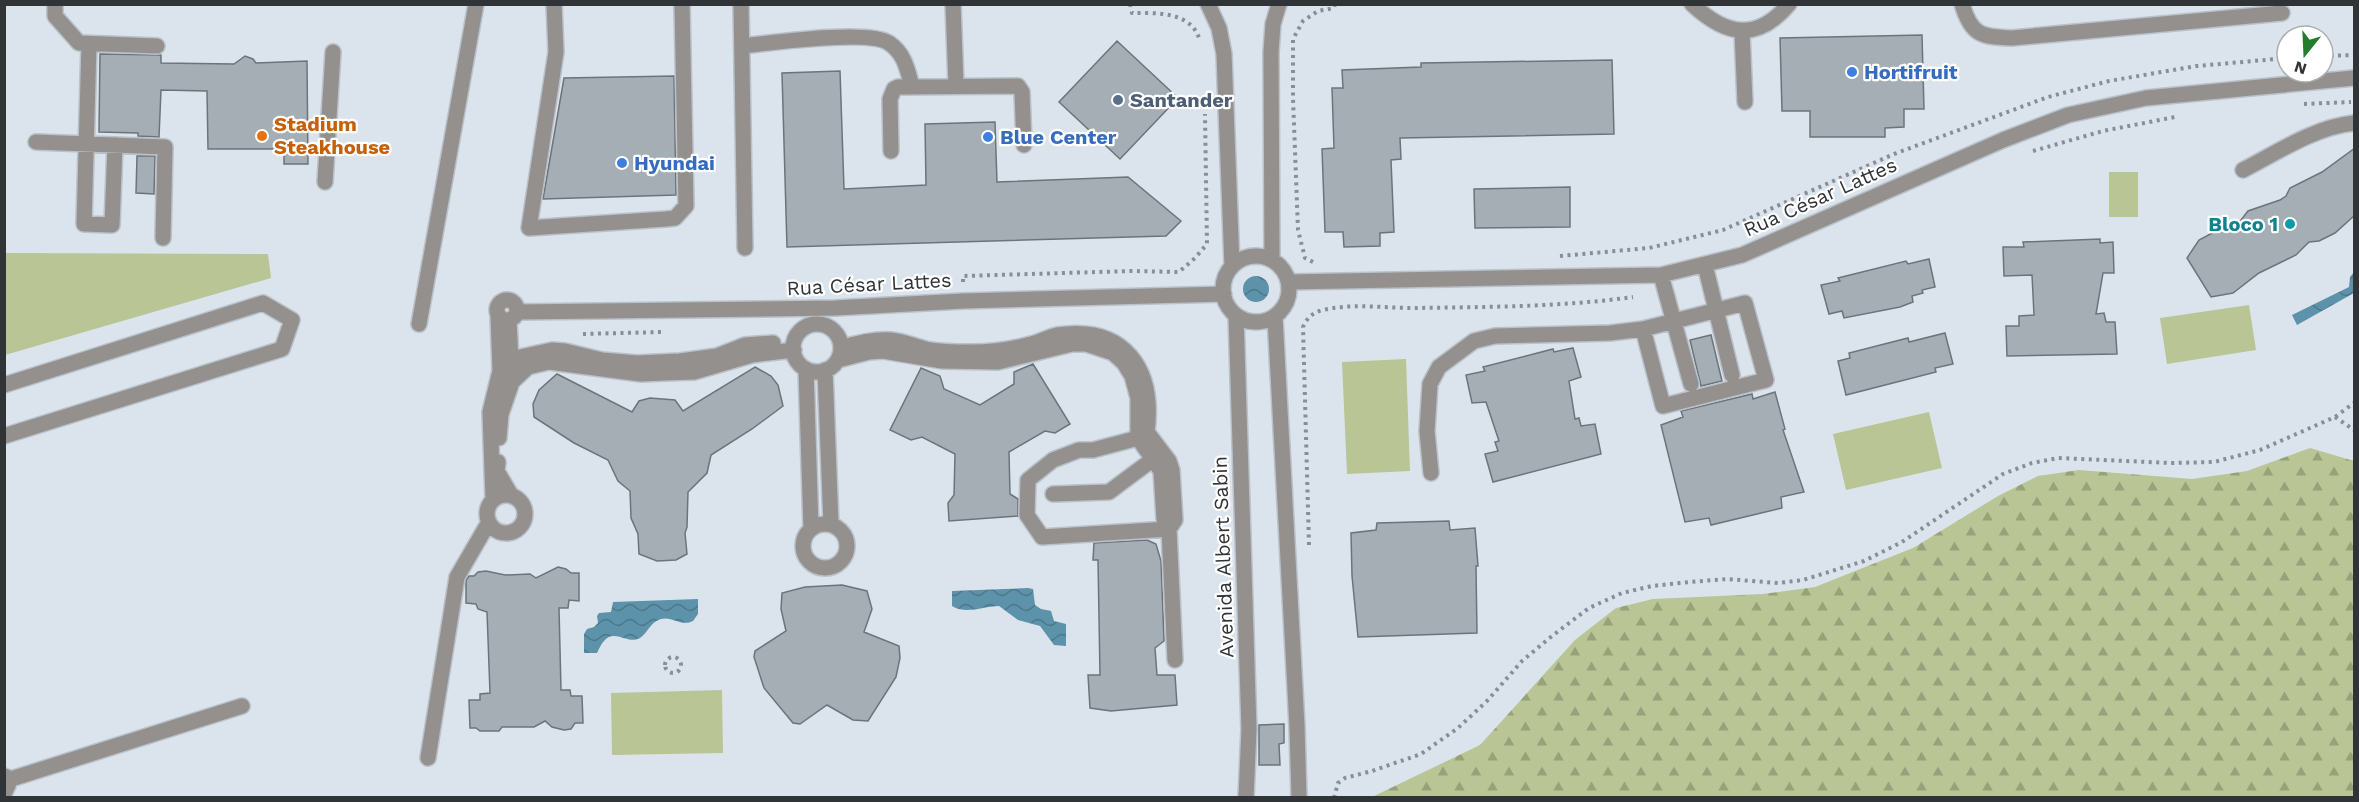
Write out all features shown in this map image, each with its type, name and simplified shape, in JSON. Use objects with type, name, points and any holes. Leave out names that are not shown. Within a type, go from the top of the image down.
[{"type":"street","points":[[55,4],[56,16],[79,43],[157,46]]},
{"type":"street","points":[[419,324],[476,4]]},
{"type":"street","points":[[554,4],[556,52],[529,228],[675,218],[686,206],[682,4]]},
{"type":"street","points":[[741,4],[745,249]]},
{"type":"street","points":[[953,4],[956,85]]},
{"type":"street","points":[[1208,4],[1219,28],[1224,54],[1232,266]]},
{"type":"street","points":[[1272,260],[1271,52],[1273,24],[1279,4]]},
{"type":"street","points":[[1692,4],[1707,19],[1725,28],[1742,32],[1768,24],[1789,4]]},
{"type":"street","points":[[1962,4],[1967,22],[1974,30],[1989,37],[2012,38],[2282,13]]},
{"type":"street","points":[[1742,32],[1745,102]]},
{"type":"street","points":[[742,46],[861,36],[887,41],[903,56],[912,86]]},
{"type":"street","points":[[89,44],[84,224],[112,225],[115,145]]},
{"type":"street","points":[[325,182],[333,52]]},
{"type":"street","name":"Rua César Lattes","points":[[1289,282],[1661,275],[1742,255],[1981,149],[2068,115],[2146,98],[2355,78]]},
{"type":"street","points":[[891,151],[891,93],[898,87],[912,86],[1014,85],[1022,88],[1024,144]]},
{"type":"street","points":[[2243,170],[2304,139],[2336,126],[2355,123]]},
{"type":"street","points":[[36,142],[165,147],[163,238]]},
{"type":"street","points":[[1251,256],[1262,256],[1272,260],[1280,266],[1289,282],[1287,302],[1275,317],[1255,322],[1236,315],[1226,302],[1223,284],[1232,266],[1241,259],[1251,256]]},
{"type":"street","points":[[1705,265],[1732,375]]},
{"type":"street","points":[[1661,275],[1691,384]]},
{"type":"street","name":"Rua César Lattes","points":[[508,315],[846,308],[963,301],[1224,294]]},
{"type":"street","points":[[4,385],[263,303],[292,320],[282,349],[4,436]]},
{"type":"street","points":[[1431,473],[1426,431],[1430,384],[1439,367],[1474,341],[1496,336],[1610,333],[1643,329],[1745,303],[1766,380],[1663,406],[1643,329]]},
{"type":"street","points":[[830,327],[846,308]]},
{"type":"street","points":[[774,309],[796,341],[798,362],[811,371],[825,370],[840,354],[873,341],[890,340],[928,349],[973,352],[1032,344],[1056,335],[1089,334],[1105,338],[1123,349],[1136,362],[1146,380],[1150,411],[1147,432],[1158,456],[1164,519],[1170,529],[1175,660]]},
{"type":"street","points":[[508,315],[512,382],[501,414],[497,471],[511,495]]},
{"type":"street","points":[[493,500],[504,495],[517,497],[525,508],[526,514],[516,531],[503,533],[492,528],[487,510],[493,500],[490,412],[500,371],[508,315]]},
{"type":"street","name":"Avenida Albert Sabin","points":[[1236,315],[1249,729],[1246,798]]},
{"type":"street","points":[[1275,317],[1299,798]]},
{"type":"street","points":[[512,382],[528,367],[549,362],[641,374],[694,372],[796,341],[814,324],[830,327],[840,338],[840,354]]},
{"type":"street","points":[[511,359],[552,350],[614,362],[680,361],[717,356],[745,345],[796,341]]},
{"type":"street","points":[[840,354],[883,351],[942,361],[998,362],[1072,344],[1098,347],[1113,353],[1124,363],[1132,376],[1138,398],[1138,438],[1158,456]]},
{"type":"street","points":[[806,369],[811,528],[804,540],[805,554],[808,560],[820,567],[834,566],[844,557],[848,544],[842,531],[831,524],[824,523],[811,528]]},
{"type":"street","points":[[825,370],[831,524]]},
{"type":"street","points":[[1138,438],[1094,450],[1079,450],[1053,460],[1028,480],[1027,515],[1042,537],[1170,529]]},
{"type":"street","points":[[1053,494],[1108,492],[1158,456]]},
{"type":"street","points":[[428,758],[457,577],[489,522]]},
{"type":"street","points":[[4,794],[8,777],[242,706]]},
{"type":"path","points":[[1130,4],[1132,13],[1176,15],[1191,25],[1199,36],[1201,46]]},
{"type":"path","points":[[1315,263],[1305,258],[1298,230],[1293,39],[1303,21],[1318,11],[1334,8],[1335,4]]},
{"type":"path","points":[[2335,55],[2355,54]]},
{"type":"path","points":[[1554,256],[1649,248],[1723,230],[1894,154],[2048,97],[2109,81],[2197,66],[2275,59]]},
{"type":"path","points":[[963,301],[963,276],[1131,271],[1179,272],[1196,258],[1207,244],[1205,113]]},
{"type":"path","points":[[581,334],[664,332]]},
{"type":"path","points":[[1334,798],[1338,783],[1346,778],[1421,754],[1458,728],[1522,661],[1589,608],[1622,593],[1652,586],[1709,580],[1778,583],[1803,580],[1864,561],[1902,542],[2003,474],[2032,462],[2058,458],[2171,464],[2214,462],[2260,450],[2335,417],[2355,403]]},
{"type":"path","points":[[2335,417],[2355,430]]},
{"type":"path","points":[[673,657],[678,658],[681,665],[674,673],[667,670],[665,666],[668,658],[673,657]]},
{"type":"green space","points":[[2109,172],[2138,172],[2138,217],[2109,217]]},
{"type":"green space","points":[[5,253],[268,254],[271,278],[5,355]]},
{"type":"green space","points":[[2249,305],[2256,350],[2167,364],[2160,318]]},
{"type":"green space","points":[[1406,359],[1410,471],[1347,474],[1342,362]]},
{"type":"green space","points":[[1929,412],[1942,468],[1846,490],[1833,434]]},
{"type":"green space","points":[[2310,448],[2354,461],[2354,797],[1372,797],[1480,745],[1575,640],[1616,608],[1653,599],[1763,594],[1815,587],[1913,548],[1998,496],[2038,476],[2079,470],[2192,479],[2247,471]]},
{"type":"green space","points":[[722,690],[723,753],[612,755],[611,693]]},
{"type":"water","points":[[2354,272],[2354,293],[2297,325],[2292,315],[2349,287],[2350,277]]},
{"type":"water","points":[[1256,276],[1265,280],[1269,289],[1265,298],[1256,302],[1247,298],[1243,289],[1247,280]]},
{"type":"water","points":[[1033,589],[1035,605],[1051,611],[1054,621],[1066,624],[1066,646],[1054,645],[1040,626],[1018,620],[999,606],[963,610],[952,606],[952,591]]},
{"type":"water","points":[[698,599],[698,614],[689,623],[661,619],[640,638],[631,640],[617,636],[608,637],[597,653],[584,653],[584,634],[587,629],[598,623],[599,613],[611,612],[613,602]]},
{"type":"building","points":[[1922,35],[1924,109],[1904,109],[1904,127],[1885,128],[1885,137],[1810,137],[1810,111],[1782,111],[1780,38]]},
{"type":"building","name":"Santander","points":[[1117,41],[1178,98],[1120,159],[1059,102]]},
{"type":"building","points":[[100,54],[161,55],[161,63],[234,64],[245,56],[256,63],[307,61],[308,164],[284,164],[284,149],[208,149],[207,91],[161,90],[159,137],[138,136],[138,133],[99,132]]},
{"type":"building","points":[[1612,60],[1614,134],[1400,138],[1401,159],[1391,160],[1394,232],[1380,233],[1380,246],[1344,247],[1343,232],[1325,232],[1322,149],[1334,148],[1332,88],[1343,88],[1342,70],[1421,67],[1421,63]]},
{"type":"building","points":[[840,71],[844,189],[926,185],[925,124],[995,122],[997,182],[1128,177],[1181,221],[1166,236],[787,247],[782,73]]},
{"type":"building","points":[[674,76],[676,195],[543,199],[564,78]]},
{"type":"building","name":"Bloco 1","points":[[2355,148],[2355,215],[2335,233],[2319,241],[2309,242],[2296,255],[2259,273],[2233,293],[2211,297],[2187,258],[2199,240],[2216,231],[2230,228],[2248,211],[2280,200],[2286,196],[2290,188],[2322,172]]},
{"type":"building","points":[[137,156],[155,156],[154,194],[136,193]]},
{"type":"building","points":[[1570,187],[1570,227],[1475,228],[1474,189]]},
{"type":"building","points":[[2100,239],[2100,243],[2113,242],[2114,273],[2103,273],[2096,314],[2104,313],[2106,322],[2115,322],[2117,354],[2007,356],[2006,326],[2019,326],[2019,316],[2034,315],[2032,275],[2004,276],[2003,247],[2024,247],[2023,242]]},
{"type":"building","points":[[1929,259],[1935,287],[1922,290],[1923,293],[1912,296],[1913,302],[1900,307],[1844,318],[1842,311],[1829,314],[1821,285],[1840,281],[1838,278],[1906,261],[1908,264]]},
{"type":"building","points":[[1945,333],[1953,364],[1935,368],[1936,372],[1846,395],[1838,361],[1850,358],[1849,353],[1908,338],[1909,342]]},
{"type":"building","points":[[1711,335],[1722,381],[1701,386],[1690,340]]},
{"type":"building","points":[[1573,348],[1581,377],[1569,381],[1575,419],[1579,418],[1581,426],[1595,424],[1601,454],[1493,482],[1485,454],[1498,451],[1495,442],[1499,441],[1486,402],[1472,403],[1466,375],[1485,371],[1483,367],[1553,349],[1554,352]]},
{"type":"building","points":[[1033,364],[1070,424],[1055,433],[1045,431],[1009,452],[1010,494],[1018,499],[1018,516],[949,521],[948,503],[954,495],[955,454],[922,437],[911,440],[890,430],[921,368],[940,376],[944,389],[980,405],[1014,384],[1014,372]]},
{"type":"building","points":[[755,367],[771,376],[778,385],[783,406],[711,455],[707,473],[688,492],[685,533],[687,554],[676,560],[657,561],[639,554],[638,534],[631,518],[630,491],[618,481],[608,460],[574,443],[534,417],[533,404],[539,390],[557,374],[632,412],[639,401],[650,398],[675,400],[683,411]]},
{"type":"building","points":[[1775,392],[1785,429],[1783,430],[1804,492],[1781,497],[1782,508],[1711,525],[1709,518],[1685,522],[1661,425],[1683,417],[1681,411],[1752,394],[1753,399]]},
{"type":"building","points":[[1449,521],[1450,530],[1475,528],[1478,566],[1476,566],[1477,633],[1358,637],[1352,576],[1351,533],[1376,530],[1377,523]]},
{"type":"building","points":[[1147,540],[1156,544],[1161,561],[1164,641],[1155,648],[1157,675],[1175,675],[1177,705],[1111,711],[1090,708],[1088,675],[1100,675],[1098,560],[1093,560],[1094,543]]},
{"type":"building","points":[[558,567],[571,573],[579,573],[579,601],[569,600],[568,608],[559,608],[561,690],[570,690],[571,696],[582,696],[583,723],[575,723],[571,729],[564,730],[552,727],[545,721],[534,727],[502,727],[499,731],[480,731],[470,728],[469,700],[480,700],[480,694],[490,693],[487,612],[478,609],[476,604],[466,603],[466,580],[469,576],[486,571],[505,575],[530,574],[536,578]]},
{"type":"building","points":[[842,585],[867,591],[872,609],[864,632],[899,646],[900,658],[896,677],[868,721],[853,720],[827,705],[800,724],[793,723],[764,688],[754,657],[755,651],[786,631],[781,609],[782,593],[805,587]]},
{"type":"building","points":[[1284,724],[1284,743],[1279,744],[1280,765],[1259,765],[1259,725]]},
{"type":"place","name":"Hortifruit","points":[[1852,72]]},
{"type":"place","name":"Santander","points":[[1118,100]]},
{"type":"place","name":"Stadium Steakhouse","points":[[262,136]]},
{"type":"place","name":"Blue Center","points":[[988,137]]},
{"type":"place","name":"Hyundai","points":[[622,163]]},
{"type":"place","name":"Bloco 1","points":[[2290,224]]}]
